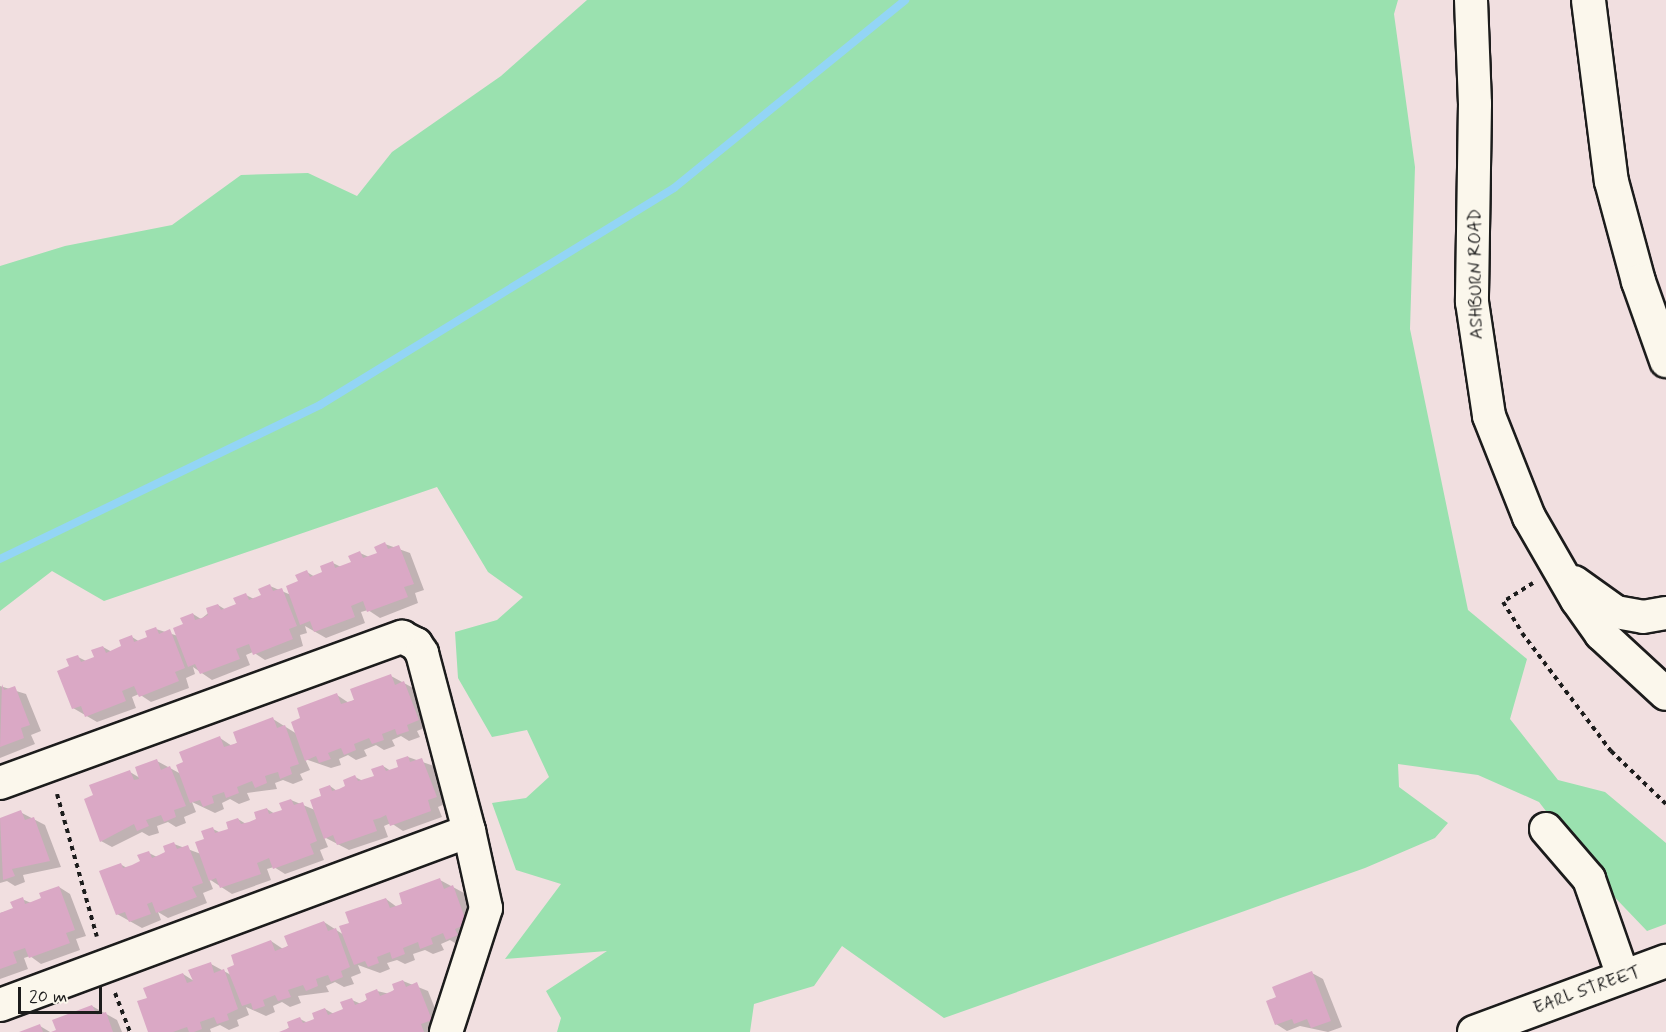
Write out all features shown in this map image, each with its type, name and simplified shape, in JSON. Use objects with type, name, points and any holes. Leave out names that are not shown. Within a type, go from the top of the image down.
[{"type":"highway","points":[[1588,0],[1611,182],[1638,281],[1666,360]]},
{"type":"street","name":"ASHBURN ROAD","points":[[1471,0],[1475,104],[1472,302],[1482,384],[1509,475],[1558,567],[1601,634],[1666,694]]},
{"type":"street","name":"ASHBURN ROAD","points":[[1558,567],[1588,594],[1616,612],[1643,617],[1666,613]]},
{"type":"street","points":[[0,783],[402,637],[416,644],[422,654],[469,831],[486,908],[446,1032]]},
{"type":"street","points":[[1546,829],[1589,879],[1623,976]]},
{"type":"street","points":[[0,1005],[469,831]]},
{"type":"street","name":"EARL STREET","points":[[1474,1032],[1666,960]]},
{"type":"path","points":[[1558,567],[1503,602],[1531,648],[1589,724],[1666,804]]},
{"type":"path","points":[[48,765],[105,966],[130,1032]]},
{"type":"green space","points":[[587,0],[1398,0],[1394,14],[1415,167],[1410,329],[1468,610],[1527,659],[1510,719],[1558,780],[1605,792],[1666,843],[1666,924],[1647,931],[1602,884],[1539,802],[1478,775],[1398,764],[1399,787],[1448,823],[1435,838],[1365,868],[944,1018],[842,946],[814,986],[754,1004],[750,1032],[557,1032],[561,1018],[546,991],[607,951],[505,959],[561,884],[516,870],[492,803],[526,798],[549,777],[527,730],[492,737],[458,678],[455,632],[497,620],[523,597],[488,572],[437,487],[104,601],[52,571],[0,611],[0,266],[65,246],[172,225],[241,175],[308,173],[357,196],[392,152],[501,76]]},
{"type":"building","points":[[385,542],[388,549],[399,545],[414,584],[404,587],[408,597],[367,612],[363,601],[351,606],[355,617],[314,632],[310,621],[300,625],[286,586],[298,581],[295,575],[307,570],[310,577],[322,572],[320,566],[333,561],[335,568],[351,562],[348,556],[360,551],[363,558],[377,553],[374,547]]},
{"type":"building","points":[[270,584],[273,591],[282,588],[297,626],[289,629],[293,639],[253,655],[249,644],[236,649],[240,659],[200,674],[195,664],[188,667],[173,628],[183,624],[180,618],[193,613],[195,620],[202,618],[208,615],[206,608],[218,604],[221,610],[236,604],[233,598],[246,593],[249,600],[261,595],[258,589]]},
{"type":"building","points":[[156,627],[159,634],[170,629],[185,668],[175,672],[179,681],[139,697],[134,686],[122,691],[126,701],[85,717],[81,706],[72,709],[57,671],[69,666],[66,659],[78,655],[81,662],[94,657],[91,650],[103,646],[106,653],[121,646],[119,640],[132,635],[134,642],[147,637],[145,631]]},
{"type":"building","points":[[391,674],[395,685],[404,681],[419,720],[407,725],[409,731],[397,735],[395,729],[382,734],[384,740],[372,744],[369,738],[354,744],[356,750],[344,755],[341,748],[328,753],[331,759],[319,763],[316,756],[305,761],[291,722],[300,718],[297,708],[337,693],[341,704],[354,700],[350,689]]},
{"type":"building","points":[[2,684],[4,690],[15,686],[30,725],[21,728],[24,738],[0,747]]},
{"type":"building","points":[[273,717],[277,728],[285,725],[299,764],[290,767],[292,774],[280,779],[278,772],[265,776],[267,783],[255,788],[252,781],[237,787],[239,793],[226,798],[224,792],[212,796],[214,803],[203,807],[200,800],[190,803],[176,765],[183,762],[179,752],[220,736],[224,747],[237,743],[233,732]]},
{"type":"building","points":[[408,756],[410,762],[422,758],[437,797],[428,800],[431,811],[390,826],[386,815],[373,820],[377,831],[337,845],[333,835],[324,839],[310,800],[321,796],[319,789],[330,785],[332,791],[339,789],[345,786],[343,780],[355,775],[358,781],[374,776],[371,769],[383,765],[386,771],[398,767],[396,760]]},
{"type":"building","points":[[157,759],[161,770],[170,766],[186,806],[174,810],[176,817],[164,822],[161,815],[146,820],[149,826],[137,831],[134,824],[100,842],[84,799],[93,795],[89,785],[130,770],[134,780],[139,779],[135,767]]},
{"type":"building","points":[[291,799],[294,805],[303,802],[317,841],[310,844],[314,854],[273,869],[269,858],[257,863],[261,874],[220,888],[216,878],[209,881],[195,842],[204,839],[201,831],[213,827],[215,833],[228,829],[226,822],[238,818],[241,824],[249,822],[256,819],[254,812],[267,808],[269,814],[282,810],[279,803]]},
{"type":"building","points":[[21,810],[25,820],[34,817],[50,861],[12,869],[15,876],[3,880],[0,818]]},
{"type":"building","points":[[174,842],[177,849],[188,845],[203,883],[192,887],[197,897],[156,913],[152,902],[147,904],[151,914],[129,922],[125,912],[116,915],[99,871],[121,863],[123,868],[132,865],[140,861],[137,855],[149,851],[152,858],[165,852],[163,846]]},
{"type":"building","points":[[440,878],[444,889],[453,885],[467,924],[455,929],[458,935],[446,940],[443,933],[431,938],[433,944],[420,949],[418,942],[403,948],[405,954],[392,959],[390,952],[377,957],[379,963],[368,967],[365,961],[354,965],[339,926],[349,923],[345,912],[386,898],[390,908],[402,904],[399,893]]},
{"type":"building","points":[[59,886],[75,930],[66,933],[70,943],[29,958],[25,948],[13,952],[17,963],[0,969],[0,913],[13,908],[10,902],[23,897],[25,904],[41,898],[39,893]]},
{"type":"building","points":[[324,921],[328,931],[336,928],[350,967],[341,971],[343,977],[331,982],[328,975],[316,979],[318,986],[306,991],[303,985],[288,990],[291,997],[278,1001],[275,995],[263,1000],[265,1006],[253,1010],[251,1003],[242,1006],[227,968],[234,965],[231,955],[271,940],[275,951],[288,946],[284,936]]},
{"type":"building","points":[[211,962],[214,973],[224,969],[238,1009],[227,1014],[229,1020],[217,1024],[214,1017],[200,1022],[202,1029],[194,1032],[189,1032],[187,1027],[173,1032],[148,1032],[137,1001],[147,998],[143,988],[183,973],[187,983],[193,981],[188,970]]},
{"type":"building","points":[[1312,971],[1331,1021],[1311,1028],[1307,1019],[1294,1024],[1292,1019],[1275,1025],[1266,1001],[1276,997],[1272,987]]},
{"type":"building","points":[[403,980],[406,987],[417,982],[432,1020],[421,1024],[424,1032],[279,1032],[289,1028],[287,1022],[300,1017],[303,1023],[309,1021],[314,1019],[312,1013],[325,1008],[328,1015],[343,1009],[340,1002],[352,998],[355,1005],[367,1000],[365,994],[377,989],[380,996],[394,990],[392,984]]},
{"type":"building","points":[[92,1005],[97,1015],[106,1012],[113,1032],[51,1032],[56,1030],[52,1020]]},
{"type":"building","points":[[40,1024],[43,1032],[19,1032]]},
{"type":"waterway","points":[[0,559],[320,405],[674,188],[905,0]]}]
